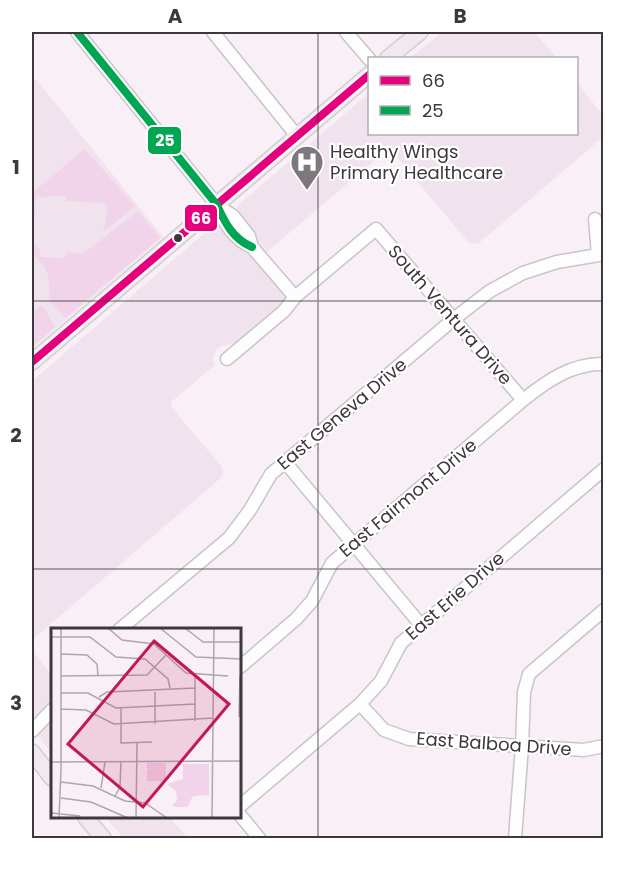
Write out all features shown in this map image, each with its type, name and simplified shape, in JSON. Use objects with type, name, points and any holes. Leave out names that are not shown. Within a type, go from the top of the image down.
[{"type":"main road","points":[[389,57],[420,32]]},
{"type":"main road","points":[[32,362],[368,75]]},
{"type":"main road","points":[[32,753],[51,777]]},
{"type":"main road","points":[[87,819],[103,838]]},
{"type":"street","points":[[77,32],[217,205],[225,224],[241,242],[252,247],[295,297],[284,311],[226,359]]},
{"type":"street","points":[[213,32],[297,136]]},
{"type":"street","points":[[346,32],[368,59]]},
{"type":"street","points":[[595,219],[601,255]]},
{"type":"street","name":"South Ventura Drive","points":[[295,297],[376,229],[523,400]]},
{"type":"street","name":"East Geneva Drive","points":[[121,628],[229,538],[250,510],[271,474],[454,318],[490,291],[523,273],[557,262],[601,255]]},
{"type":"street","name":"East Fairmont Drive","points":[[242,665],[296,619],[312,601],[332,563],[523,400],[548,381],[571,369],[603,364]]},
{"type":"street","points":[[285,462],[421,625]]},
{"type":"street","name":"East Erie Drive","points":[[242,804],[360,704],[381,681],[401,643],[603,470]]},
{"type":"street","points":[[515,838],[524,692],[529,674],[603,610]]},
{"type":"street","name":"East Balboa Drive","points":[[360,704],[384,730],[409,739],[584,750],[603,746]]},
{"type":"street","points":[[32,731],[51,711]]},
{"type":"street","points":[[242,817],[259,838]]},
{"type":"shaded area","points":[[442,32],[534,32],[556,57],[411,57]]},
{"type":"shaded area","points":[[36,79],[163,237],[32,349],[32,82]]},
{"type":"shaded area","points":[[578,84],[603,115],[603,137],[478,244],[469,243],[389,148],[267,252],[237,214],[238,205],[368,94],[368,135],[578,135]]},
{"type":"shaded area","points":[[85,149],[135,206],[103,232],[108,210],[103,203],[66,201],[66,196],[36,197],[34,222],[32,222],[32,193]]},
{"type":"shaded area","points":[[138,211],[160,238],[65,318],[49,301],[48,274],[32,254],[32,245],[40,250],[40,257],[63,258],[68,252],[83,254]]},
{"type":"shaded area","points":[[214,225],[223,225],[287,299],[241,340],[221,346],[216,350],[213,357],[215,365],[171,402],[172,408],[223,468],[222,477],[32,640],[32,381]]},
{"type":"shaded area","points":[[42,305],[55,327],[32,347],[32,314]]},
{"type":"shaded area","points":[[32,650],[51,675],[51,753],[32,728]]},
{"type":"shaded area","points":[[107,819],[171,819],[188,838],[123,838]]},
{"type":"transit line","name":"25","points":[[77,32],[217,205],[230,230],[245,244],[252,247]]},
{"type":"transit line","name":"66","points":[[32,362],[368,76]]},
{"type":"place","name":"Healthy Wings Primary Healthcare","points":[[307,191]]}]
